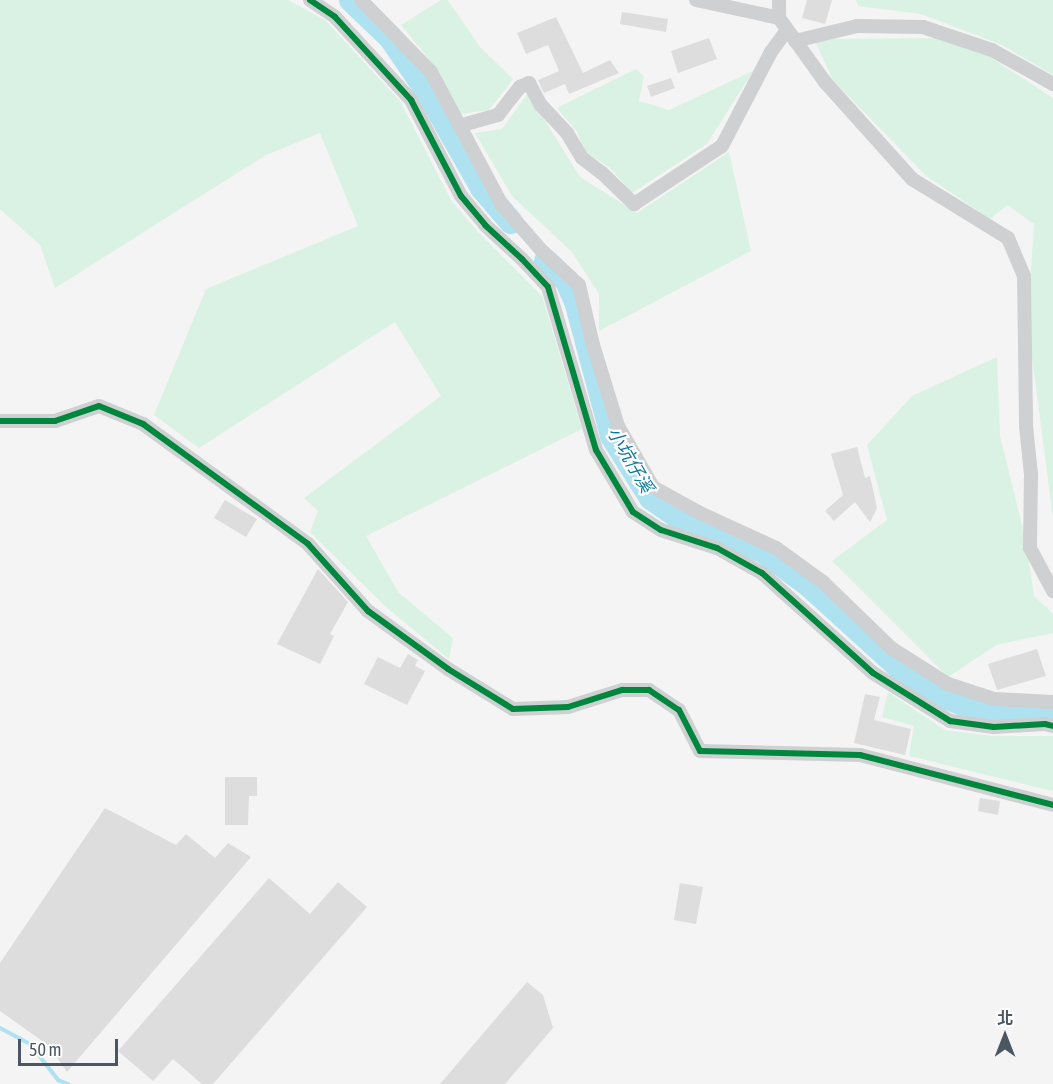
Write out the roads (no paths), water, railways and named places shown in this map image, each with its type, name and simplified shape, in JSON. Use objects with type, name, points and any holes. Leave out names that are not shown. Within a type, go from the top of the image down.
[{"type":"street","points":[[310,0],[335,17],[411,100],[460,196],[484,225],[522,259],[548,287],[596,450],[633,512],[661,530],[717,548],[762,573],[873,672],[950,721],[994,727],[1045,724],[1053,726]]},
{"type":"street","points":[[360,0],[431,72],[502,205],[542,251],[579,285],[593,345],[618,426],[652,487],[700,513],[776,548],[823,582],[891,648],[948,684],[994,699],[1053,702]]},
{"type":"street","points":[[696,0],[778,18]]},
{"type":"street","points":[[779,0],[778,18],[825,82],[912,179],[1008,238],[1024,276],[1026,426],[1031,474],[1030,548],[1053,591]]},
{"type":"street","points":[[459,126],[498,115],[520,87],[529,83],[540,104],[567,133],[582,158],[602,173],[634,204],[722,146],[771,52],[791,36],[857,26],[923,27],[992,50],[1053,84]]},
{"type":"street","points":[[0,420],[55,421],[99,406],[143,424],[308,544],[369,611],[448,669],[513,709],[568,707],[622,690],[649,690],[679,710],[700,751],[860,755],[1053,805]]},
{"type":"waterway","name":"小坑仔溪","points":[[351,0],[390,37],[427,91],[482,188],[511,222]]},
{"type":"waterway","name":"小坑仔溪","points":[[546,261],[567,281],[577,305],[612,436],[651,498],[681,519],[763,551],[811,587],[921,687],[965,705],[1009,710],[1053,707]]},
{"type":"waterway","points":[[0,1028],[30,1044],[58,1080],[68,1084]]}]
